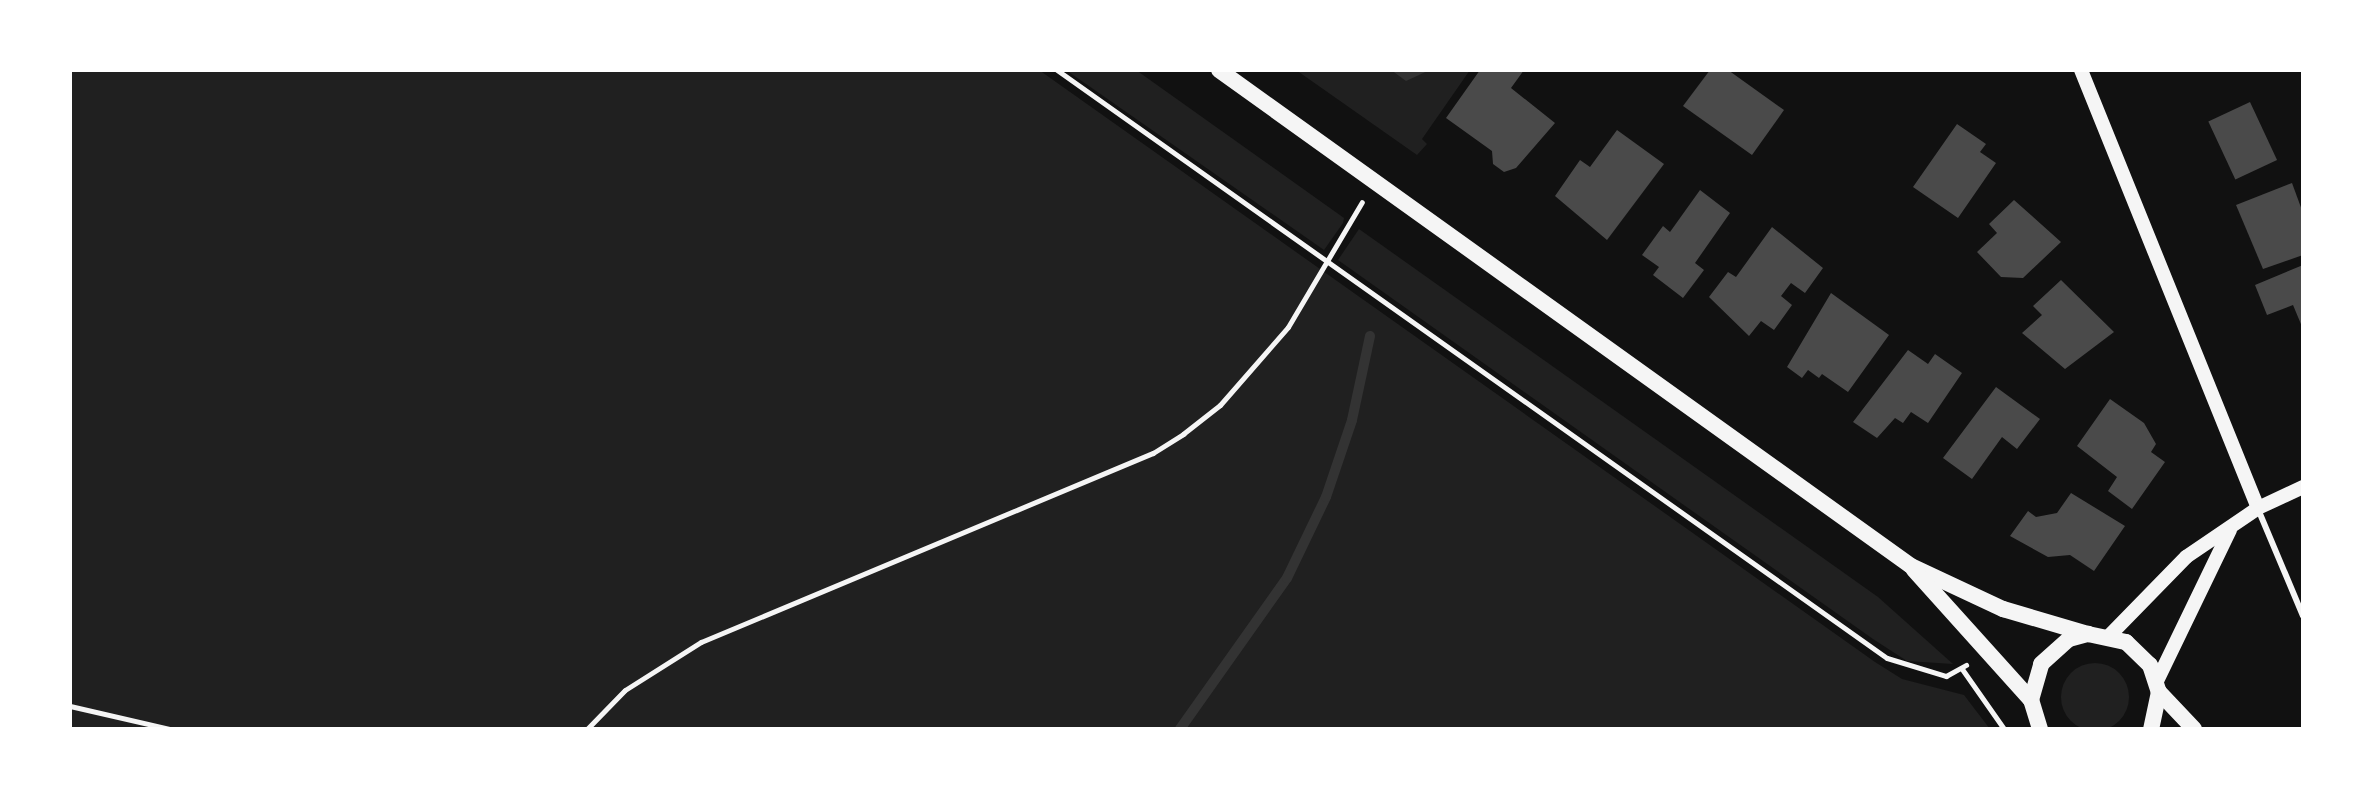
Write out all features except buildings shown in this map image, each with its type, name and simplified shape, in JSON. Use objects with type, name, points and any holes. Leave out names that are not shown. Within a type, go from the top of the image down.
[{"type":"main road","points":[[1219,70],[1911,566],[2003,609],[2088,634],[2110,635],[2140,652],[2158,687],[2194,729]]},
{"type":"main road","points":[[1911,566],[2031,700]]},
{"type":"main road","points":[[2037,728],[2031,700],[2034,681],[2053,650],[2088,634]]},
{"type":"main road","points":[[2151,729],[2158,687]]},
{"type":"street","points":[[2081,70],[2258,508]]},
{"type":"street","points":[[2110,635],[2186,557],[2258,508],[2303,487]]},
{"type":"street","points":[[2158,687],[2230,529]]},
{"type":"lane","points":[[2258,508],[2303,616]]},
{"type":"path","points":[[1057,70],[1887,658],[1946,676],[1962,669],[2004,729]]},
{"type":"path","points":[[587,729],[625,690],[701,642],[1153,453],[1183,434],[1254,369],[1288,327],[1325,259],[1375,181]]},
{"type":"path","points":[[70,706],[170,729]]},
{"type":"shaded area","points":[[70,70],[1039,70],[1875,662],[1902,679],[1964,695],[1990,729],[70,729]]},
{"type":"shaded area","points":[[1066,70],[1136,70],[1344,218],[1343,223],[1324,250]]},
{"type":"shaded area","points":[[1296,70],[1391,70],[1406,80],[1430,70],[1470,70],[1422,139],[1427,144],[1417,155]]},
{"type":"shaded area","points":[[1391,70],[1430,70],[1406,81]]},
{"type":"shaded area","points":[[1359,229],[1878,597],[1953,664],[1907,661],[1873,639],[1338,260]]},
{"type":"shaded area","points":[[2095,663],[2119,673],[2129,697],[2119,721],[2095,731],[2071,721],[2061,697],[2071,673]]},
{"type":"waterway","points":[[1180,729],[1287,578],[1326,497],[1352,420],[1370,336]]}]
